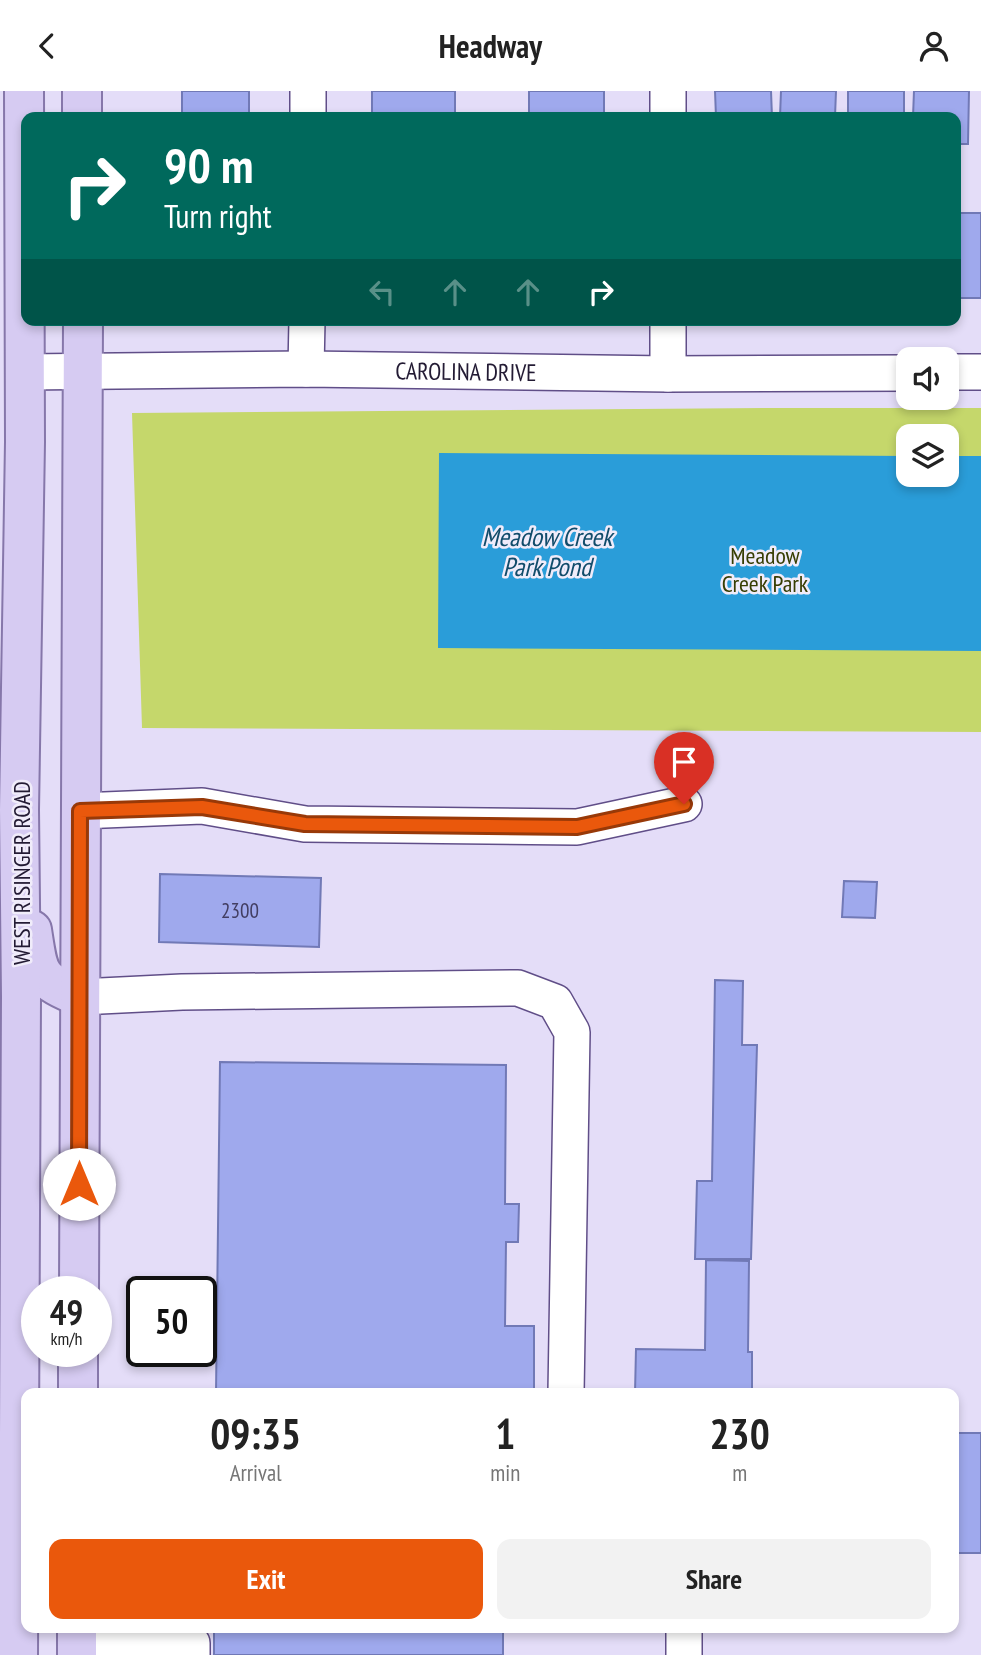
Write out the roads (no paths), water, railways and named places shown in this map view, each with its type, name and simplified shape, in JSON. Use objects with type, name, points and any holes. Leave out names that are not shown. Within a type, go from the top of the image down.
[{"type":"main road","name":"WEST RISINGER ROAD","points":[[24,91],[24,112]]},
{"type":"main road","points":[[82,91],[82,112]]},
{"type":"main road","name":"WEST RISINGER ROAD","points":[[18,1655],[21,1010],[19,810],[25,326]]},
{"type":"main road","points":[[79,1276],[83,326]]},
{"type":"main road","points":[[22,717],[32,736],[34,755],[32,925],[38,967],[52,985],[80,996]]},
{"type":"main road","points":[[78,1367],[78,1388]]},
{"type":"street","points":[[308,91],[308,112]]},
{"type":"street","points":[[668,91],[668,112]]},
{"type":"street","points":[[306,369],[307,326]]},
{"type":"street","points":[[668,326],[668,374]]},
{"type":"street","name":"CAROLINA DRIVE","points":[[25,372],[306,369],[668,374],[896,373]]},
{"type":"street","points":[[959,372],[981,372]]},
{"type":"street","points":[[80,811],[202,807],[305,824],[577,827],[684,804]]},
{"type":"street","points":[[80,996],[182,992],[518,988],[555,1002],[572,1032],[566,1388]]},
{"type":"street","points":[[684,1633],[684,1655]]},
{"type":"street","points":[[77,1642],[192,1643],[192,1655]]},
{"type":"water","name":"Meadow Creek Park Pond","points":[[439,453],[896,456],[896,487],[959,487],[959,456],[981,456],[981,651],[438,648]]},
{"type":"park label","name":"Meadow Creek Park","points":[[765,569]]}]
